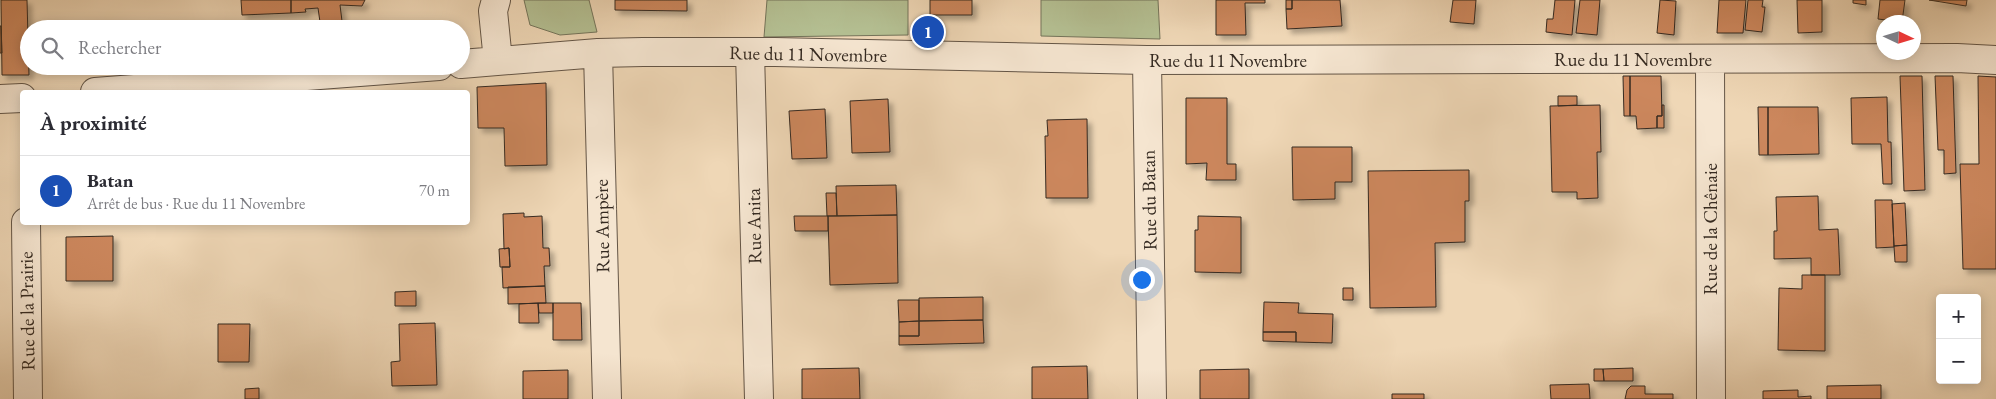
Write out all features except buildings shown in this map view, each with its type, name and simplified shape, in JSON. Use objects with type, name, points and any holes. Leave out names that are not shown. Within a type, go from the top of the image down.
[{"type":"street","points":[[496,0],[494,11],[498,61]]},
{"type":"street","name":"Rue du 11 Novembre","points":[[470,63],[598,53],[750,52],[1147,60],[1957,58],[1996,60]]},
{"type":"street","name":"Rue Anita","points":[[750,52],[758,399]]},
{"type":"street","name":"Rue Ampère","points":[[598,53],[607,399]]},
{"type":"street","name":"Rue de la Chênaie","points":[[1710,59],[1711,399]]},
{"type":"street","name":"Rue du Batan","points":[[1147,60],[1152,399]]},
{"type":"street","points":[[122,90],[320,75]]},
{"type":"street","points":[[0,98],[20,98]]},
{"type":"street","name":"Rue de la Prairie","points":[[26,225],[28,399]]},
{"type":"green space","points":[[524,0],[589,0],[597,32],[560,35],[530,25]]},
{"type":"green space","points":[[767,0],[908,0],[908,35],[764,37]]},
{"type":"green space","points":[[1041,0],[1158,0],[1160,39],[1041,36]]},
{"type":"place","name":"Batan","points":[[928,32]]}]
